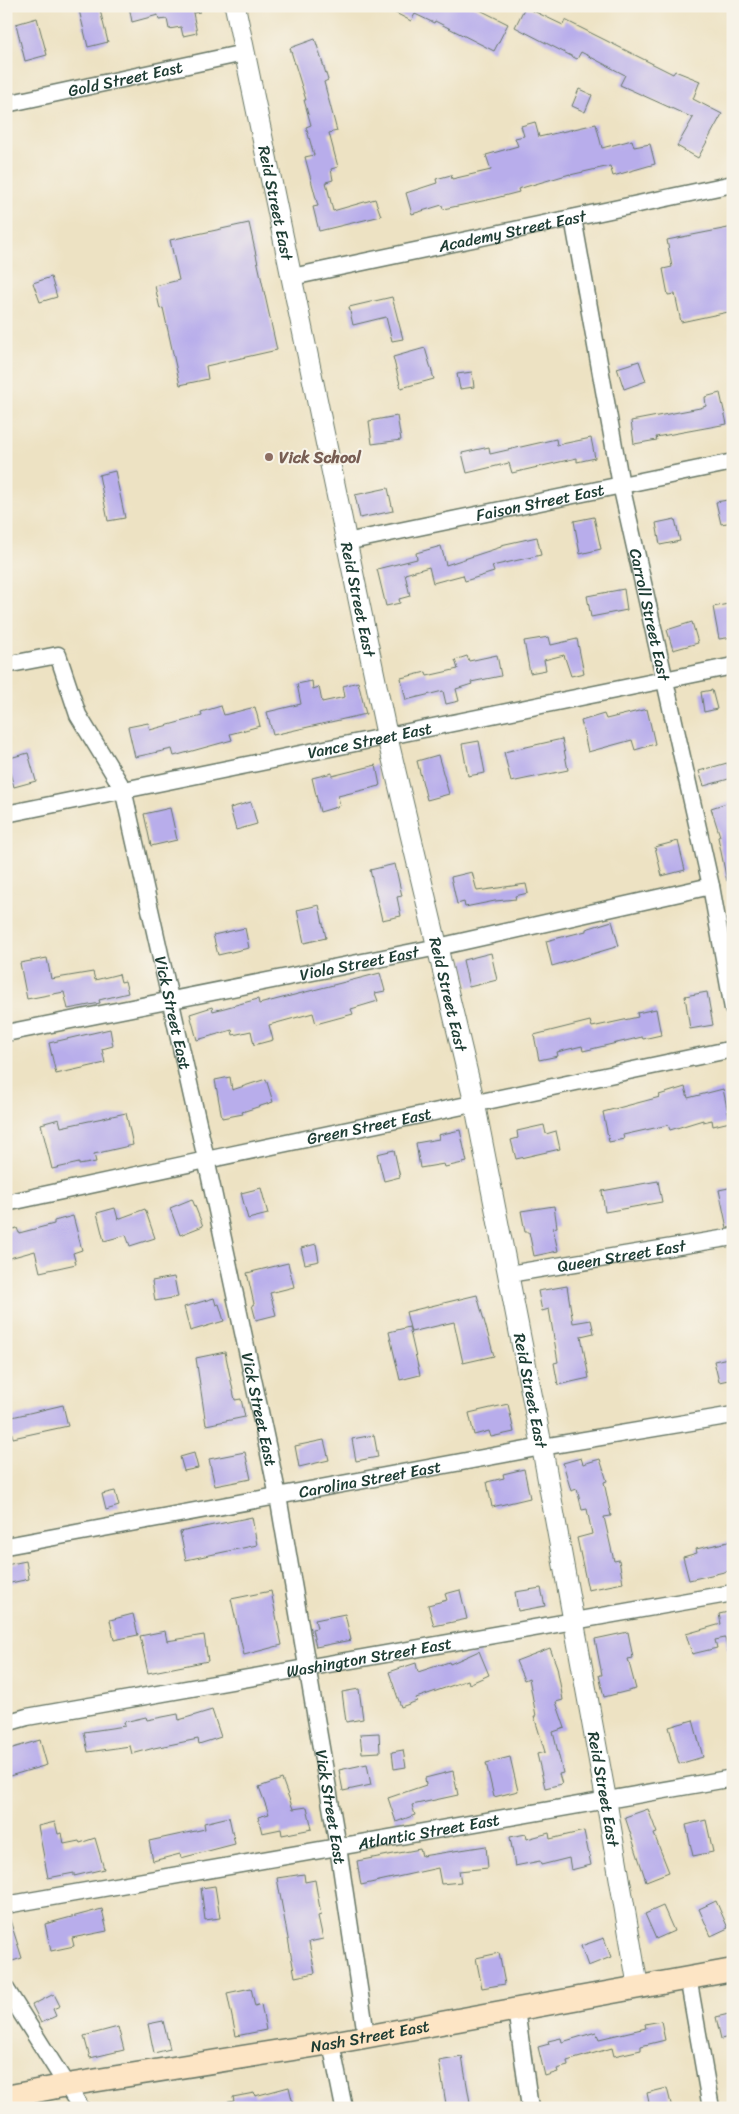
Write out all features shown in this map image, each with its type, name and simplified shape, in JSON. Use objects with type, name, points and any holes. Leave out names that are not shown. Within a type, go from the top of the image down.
[{"type":"main road","name":"Nash Street East","points":[[6,2097],[67,2085],[332,2043],[366,2035],[733,1970]]},
{"type":"street","name":"Reid Street East","points":[[235,6],[387,736],[475,1105],[542,1447],[638,1987]]},
{"type":"street","name":"Gold Street East","points":[[6,104],[244,53]]},
{"type":"street","name":"Academy Street East","points":[[292,277],[733,184]]},
{"type":"street","name":"Carroll Street East","points":[[573,218],[621,485],[711,886],[733,1009]]},
{"type":"street","name":"Faison Street East","points":[[346,542],[733,462]]},
{"type":"street","name":"Vick Street East","points":[[6,666],[58,655],[78,715],[123,789],[206,1159],[278,1496],[338,1847],[366,2035]]},
{"type":"street","name":"Vance Street East","points":[[6,814],[733,666]]},
{"type":"street","name":"Viola Street East","points":[[6,1034],[438,947],[711,886]]},
{"type":"street","name":"Green Street East","points":[[6,1203],[206,1159],[475,1105],[733,1049]]},
{"type":"street","name":"Queen Street East","points":[[509,1274],[733,1237]]},
{"type":"street","name":"Carolina Street East","points":[[6,1546],[542,1447],[733,1415]]},
{"type":"street","name":"Washington Street East","points":[[6,1723],[27,1717],[306,1667],[733,1593]]},
{"type":"street","name":"Atlantic Street East","points":[[6,1905],[733,1778]]},
{"type":"street","points":[[688,1978],[712,2108]]},
{"type":"street","points":[[6,1989],[81,2108]]},
{"type":"street","points":[[516,2009],[530,2108]]},
{"type":"street","points":[[332,2043],[344,2108]]},
{"type":"building","points":[[78,6],[99,6],[108,42],[88,47]]},
{"type":"building","points":[[129,6],[199,6],[200,12],[193,13],[197,33],[183,36],[181,27],[169,29],[167,19],[159,20],[158,15],[132,22]]},
{"type":"building","points":[[382,6],[472,6],[508,24],[494,51],[435,21],[434,23],[415,14],[411,21]]},
{"type":"building","points":[[525,7],[563,25],[565,20],[673,74],[675,71],[700,81],[693,99],[722,114],[698,158],[677,146],[693,118],[620,85],[625,75],[581,52],[577,59],[515,27]]},
{"type":"building","points":[[37,18],[47,55],[25,61],[16,24]]},
{"type":"building","points":[[315,39],[328,80],[324,82],[337,131],[329,133],[338,167],[331,169],[333,180],[326,182],[333,211],[375,199],[381,216],[319,231],[313,207],[318,206],[305,157],[314,155],[306,127],[311,125],[304,100],[306,100],[290,48]]},
{"type":"building","points":[[579,89],[592,95],[585,112],[572,106]]},
{"type":"building","points":[[535,122],[539,137],[596,124],[602,148],[632,140],[634,147],[650,144],[655,164],[613,176],[610,166],[570,174],[518,189],[519,192],[492,199],[443,209],[442,205],[412,214],[406,193],[437,183],[436,179],[451,175],[452,179],[491,170],[486,155],[518,146],[515,138],[524,136],[521,126]]},
{"type":"building","points":[[249,223],[277,350],[206,366],[208,379],[180,385],[163,308],[160,309],[155,286],[179,280],[170,240]]},
{"type":"building","points":[[733,227],[733,311],[681,322],[675,294],[668,295],[663,269],[672,267],[667,240]]},
{"type":"building","points":[[51,277],[57,297],[40,302],[33,283]]},
{"type":"building","points":[[392,297],[403,339],[392,341],[386,317],[353,325],[349,307]]},
{"type":"building","points":[[425,348],[434,379],[401,388],[393,357]]},
{"type":"building","points":[[639,361],[646,381],[624,389],[617,368]]},
{"type":"building","points":[[472,372],[474,387],[460,389],[457,374]]},
{"type":"building","points":[[720,393],[727,424],[656,437],[657,440],[634,444],[631,421],[700,408],[706,406],[705,397]]},
{"type":"building","points":[[397,416],[401,440],[372,444],[369,421]]},
{"type":"building","points":[[591,438],[595,458],[577,462],[577,458],[512,473],[509,463],[467,473],[462,453],[489,447],[490,454],[556,439],[557,445]]},
{"type":"building","points":[[115,471],[125,518],[108,521],[99,475]]},
{"type":"building","points":[[388,488],[393,511],[360,518],[355,495]]},
{"type":"building","points":[[733,499],[733,522],[721,524],[716,502]]},
{"type":"building","points":[[594,517],[601,549],[580,554],[574,521]]},
{"type":"building","points":[[675,519],[680,541],[660,545],[656,523]]},
{"type":"building","points":[[537,537],[541,555],[492,566],[494,572],[465,581],[463,575],[433,583],[429,567],[405,574],[410,596],[399,599],[400,603],[386,606],[377,569],[417,559],[416,553],[441,546],[446,565],[501,547],[501,545]]},
{"type":"building","points":[[624,589],[627,610],[591,617],[587,596]]},
{"type":"building","points":[[733,603],[733,637],[719,639],[713,607]]},
{"type":"building","points":[[692,622],[698,643],[673,650],[667,630]]},
{"type":"building","points":[[549,637],[551,645],[577,639],[584,673],[571,676],[564,655],[544,660],[546,670],[530,673],[524,641]]},
{"type":"building","points":[[497,655],[501,676],[471,682],[472,684],[456,689],[459,701],[446,704],[443,691],[406,700],[401,678],[426,672],[427,676],[458,669],[455,660],[467,656],[469,661]]},
{"type":"building","points":[[312,681],[313,689],[319,687],[322,702],[345,697],[343,686],[358,682],[366,714],[273,735],[267,712],[301,704],[297,684]]},
{"type":"building","points":[[712,690],[717,709],[704,712],[701,692]]},
{"type":"building","points":[[221,706],[224,715],[255,707],[260,726],[230,734],[232,740],[174,756],[172,749],[135,757],[128,727],[148,723],[150,730],[202,716],[201,712]]},
{"type":"building","points":[[647,709],[655,744],[635,750],[632,740],[588,752],[581,721],[604,714],[606,719]]},
{"type":"building","points":[[562,739],[568,770],[511,782],[504,752]]},
{"type":"building","points":[[479,741],[485,773],[468,776],[462,744]]},
{"type":"building","points":[[28,753],[36,781],[14,787],[6,759]]},
{"type":"building","points":[[438,755],[449,794],[427,800],[417,761]]},
{"type":"building","points":[[727,763],[732,778],[704,786],[699,771]]},
{"type":"building","points":[[376,765],[380,786],[338,796],[340,806],[320,812],[312,778],[332,773],[332,776]]},
{"type":"building","points":[[733,801],[733,880],[727,881],[718,837],[720,836],[711,808]]},
{"type":"building","points":[[251,802],[257,824],[236,830],[230,808]]},
{"type":"building","points":[[170,808],[177,840],[151,846],[144,814]]},
{"type":"building","points":[[678,841],[685,870],[662,876],[655,847]]},
{"type":"building","points":[[395,864],[402,896],[397,897],[401,916],[382,920],[370,870]]},
{"type":"building","points":[[472,872],[477,891],[526,884],[528,893],[515,896],[516,899],[465,907],[464,902],[457,904],[451,877]]},
{"type":"building","points":[[319,905],[326,938],[304,943],[297,910]]},
{"type":"building","points":[[612,921],[619,946],[552,966],[546,941],[586,931],[586,929]]},
{"type":"building","points":[[245,928],[249,948],[218,955],[213,935]]},
{"type":"building","points":[[491,953],[497,980],[469,987],[463,960]]},
{"type":"building","points":[[47,958],[51,979],[93,972],[95,980],[119,974],[121,982],[125,981],[128,993],[99,1000],[100,1003],[68,1009],[64,992],[27,999],[20,963]]},
{"type":"building","points":[[380,973],[385,991],[375,993],[378,1001],[351,1009],[353,1014],[316,1024],[313,1013],[269,1025],[273,1040],[254,1045],[251,1031],[233,1035],[232,1030],[197,1040],[190,1014],[212,1007],[213,1011],[258,999],[259,1004]]},
{"type":"building","points":[[707,992],[713,1025],[690,1029],[685,996]]},
{"type":"building","points":[[656,1009],[661,1035],[643,1039],[642,1037],[583,1051],[582,1046],[557,1052],[558,1056],[539,1060],[534,1035],[590,1021],[592,1027],[638,1017],[637,1013]]},
{"type":"building","points":[[110,1029],[113,1046],[102,1049],[105,1063],[56,1074],[49,1043]]},
{"type":"building","points":[[230,1077],[232,1090],[266,1079],[273,1102],[242,1112],[243,1114],[222,1118],[215,1080]]},
{"type":"building","points":[[685,1087],[688,1098],[723,1089],[730,1122],[713,1126],[712,1120],[703,1122],[703,1120],[670,1130],[668,1125],[623,1135],[624,1139],[609,1142],[603,1112],[660,1097],[659,1095]]},
{"type":"building","points":[[126,1113],[133,1145],[94,1154],[96,1162],[79,1165],[79,1163],[52,1169],[41,1124],[59,1119],[61,1127]]},
{"type":"building","points":[[544,1125],[546,1134],[556,1131],[560,1149],[516,1159],[511,1140],[518,1138],[517,1131]]},
{"type":"building","points":[[460,1130],[467,1162],[445,1167],[444,1164],[420,1168],[416,1143],[439,1139],[438,1135]]},
{"type":"building","points":[[394,1150],[400,1177],[384,1181],[377,1154]]},
{"type":"building","points":[[658,1181],[662,1202],[605,1212],[602,1191]]},
{"type":"building","points":[[733,1187],[733,1227],[727,1228],[719,1190]]},
{"type":"building","points":[[261,1188],[268,1214],[248,1219],[241,1193]]},
{"type":"building","points":[[192,1199],[203,1226],[180,1235],[170,1208]]},
{"type":"building","points":[[554,1206],[557,1227],[553,1228],[558,1251],[534,1256],[529,1232],[525,1232],[521,1211]]},
{"type":"building","points":[[115,1208],[118,1219],[145,1209],[155,1238],[130,1246],[126,1235],[104,1241],[97,1213]]},
{"type":"building","points":[[73,1216],[82,1250],[73,1253],[76,1264],[40,1272],[35,1251],[6,1259],[6,1231],[17,1228],[19,1233],[54,1224],[54,1221]]},
{"type":"building","points":[[316,1244],[319,1261],[305,1264],[301,1248]]},
{"type":"building","points":[[288,1263],[294,1287],[270,1293],[276,1315],[256,1320],[247,1273]]},
{"type":"building","points":[[174,1277],[178,1297],[155,1301],[152,1281]]},
{"type":"building","points":[[567,1286],[573,1323],[591,1320],[594,1333],[581,1336],[589,1378],[558,1385],[554,1363],[558,1362],[549,1309],[542,1311],[538,1291]]},
{"type":"building","points":[[477,1295],[494,1356],[463,1363],[454,1322],[411,1332],[406,1312]]},
{"type":"building","points":[[214,1298],[216,1305],[219,1304],[224,1321],[190,1331],[184,1307]]},
{"type":"building","points":[[409,1327],[420,1375],[400,1380],[389,1332]]},
{"type":"building","points":[[225,1352],[235,1400],[241,1399],[245,1417],[206,1425],[196,1358]]},
{"type":"building","points":[[733,1357],[733,1379],[719,1382],[714,1361]]},
{"type":"building","points":[[508,1404],[514,1432],[491,1437],[489,1431],[474,1435],[469,1413]]},
{"type":"building","points":[[63,1405],[68,1426],[13,1438],[8,1418]]},
{"type":"building","points":[[374,1435],[378,1457],[356,1461],[352,1439]]},
{"type":"building","points":[[324,1440],[329,1460],[299,1467],[295,1446]]},
{"type":"building","points":[[245,1452],[251,1479],[215,1486],[209,1459]]},
{"type":"building","points":[[194,1453],[198,1468],[184,1471],[180,1457]]},
{"type":"building","points":[[581,1458],[583,1464],[600,1459],[607,1481],[604,1482],[611,1516],[604,1517],[614,1561],[619,1560],[623,1583],[588,1590],[577,1538],[592,1534],[587,1509],[582,1510],[577,1489],[571,1491],[563,1463]]},
{"type":"building","points":[[524,1469],[530,1498],[492,1507],[487,1482],[504,1478],[503,1474]]},
{"type":"building","points":[[115,1491],[119,1506],[106,1510],[102,1494]]},
{"type":"building","points":[[252,1517],[257,1545],[186,1560],[180,1532]]},
{"type":"building","points":[[733,1541],[733,1570],[689,1580],[683,1557],[697,1553],[696,1549]]},
{"type":"building","points":[[26,1561],[29,1579],[6,1584],[6,1565]]},
{"type":"building","points":[[541,1588],[545,1606],[518,1611],[515,1592]]},
{"type":"building","points":[[460,1590],[467,1619],[434,1626],[428,1605],[447,1600],[445,1594]]},
{"type":"building","points":[[271,1591],[282,1645],[244,1655],[231,1599]]},
{"type":"building","points":[[733,1611],[733,1651],[728,1652],[725,1638],[715,1640],[717,1648],[692,1654],[686,1634],[721,1624],[719,1614]]},
{"type":"building","points":[[133,1614],[138,1635],[114,1640],[110,1620]]},
{"type":"building","points":[[345,1614],[351,1640],[316,1647],[312,1629],[317,1628],[315,1620]]},
{"type":"building","points":[[165,1631],[167,1641],[204,1635],[208,1661],[148,1673],[140,1636]]},
{"type":"building","points":[[628,1632],[633,1658],[628,1659],[636,1689],[604,1697],[599,1675],[602,1675],[595,1639]]},
{"type":"building","points":[[550,1648],[557,1667],[563,1700],[556,1702],[565,1728],[553,1732],[563,1773],[559,1774],[562,1784],[545,1788],[537,1754],[545,1752],[534,1716],[536,1716],[529,1678],[524,1680],[516,1661]]},
{"type":"building","points":[[479,1651],[489,1675],[469,1684],[468,1680],[416,1698],[417,1701],[401,1707],[389,1672],[416,1663],[418,1672],[449,1662],[450,1664]]},
{"type":"building","points":[[359,1689],[363,1719],[346,1722],[342,1692]]},
{"type":"building","points":[[212,1710],[221,1737],[199,1744],[198,1739],[132,1754],[130,1746],[88,1752],[84,1732],[125,1726],[124,1722],[146,1717],[147,1720],[178,1714],[179,1720]]},
{"type":"building","points":[[693,1720],[703,1757],[679,1764],[669,1727]]},
{"type":"building","points":[[379,1733],[380,1752],[362,1753],[360,1734]]},
{"type":"building","points":[[40,1740],[47,1765],[6,1777],[6,1750]]},
{"type":"building","points":[[403,1750],[406,1767],[394,1769],[392,1752]]},
{"type":"building","points":[[510,1757],[518,1791],[494,1797],[486,1763]]},
{"type":"building","points":[[367,1764],[371,1785],[343,1791],[339,1770]]},
{"type":"building","points":[[453,1771],[458,1795],[412,1805],[415,1815],[396,1822],[388,1798],[426,1785],[425,1778]]},
{"type":"building","points":[[282,1779],[293,1809],[307,1807],[312,1829],[282,1835],[281,1829],[262,1833],[258,1817],[269,1814],[259,1787]]},
{"type":"building","points":[[648,1809],[657,1833],[654,1834],[669,1872],[646,1881],[625,1817]]},
{"type":"building","points":[[229,1817],[235,1844],[181,1858],[180,1854],[153,1861],[149,1841],[205,1829],[204,1823]]},
{"type":"building","points":[[706,1820],[713,1852],[693,1856],[686,1825]]},
{"type":"building","points":[[55,1822],[58,1834],[62,1833],[64,1844],[79,1841],[80,1843],[95,1838],[104,1869],[74,1876],[74,1873],[48,1878],[38,1826]]},
{"type":"building","points":[[584,1831],[591,1865],[571,1870],[569,1858],[541,1865],[540,1861],[515,1866],[510,1837],[526,1834],[527,1839],[549,1833],[550,1839]]},
{"type":"building","points":[[486,1846],[488,1868],[459,1871],[461,1882],[441,1884],[438,1868],[361,1885],[357,1861],[420,1849],[422,1856]]},
{"type":"building","points":[[304,1874],[305,1882],[315,1880],[321,1915],[318,1916],[323,1939],[309,1942],[315,1973],[295,1977],[277,1878]]},
{"type":"building","points":[[215,1886],[220,1918],[205,1920],[201,1888]]},
{"type":"building","points":[[716,1901],[728,1928],[711,1936],[699,1909]]},
{"type":"building","points":[[663,1906],[674,1931],[656,1939],[645,1914]]},
{"type":"building","points":[[102,1909],[107,1931],[72,1938],[74,1946],[51,1951],[45,1924]]},
{"type":"building","points":[[9,1917],[22,1958],[6,1963],[6,1918]]},
{"type":"building","points":[[604,1938],[611,1957],[588,1966],[581,1946]]},
{"type":"building","points":[[499,1953],[505,1984],[482,1988],[476,1958]]},
{"type":"building","points":[[251,1988],[255,2006],[261,2004],[266,2030],[236,2036],[227,1993]]},
{"type":"building","points":[[54,1994],[60,2006],[53,2009],[56,2016],[41,2023],[32,2005]]},
{"type":"building","points":[[733,2013],[733,2036],[721,2039],[716,2017]]},
{"type":"building","points":[[163,2021],[170,2049],[154,2053],[148,2024]]},
{"type":"building","points":[[661,2021],[665,2040],[641,2046],[641,2050],[614,2056],[612,2048],[567,2061],[568,2066],[557,2069],[558,2072],[545,2076],[538,2047],[549,2044],[548,2041],[561,2038],[562,2042],[596,2032],[599,2039],[646,2028],[645,2024]]},
{"type":"building","points":[[118,2027],[124,2050],[90,2058],[84,2036]]},
{"type":"building","points":[[462,2057],[471,2108],[449,2108],[448,2104],[446,2104],[439,2061]]},
{"type":"building","points":[[289,2087],[294,2108],[225,2108],[224,2103],[234,2101],[233,2097],[254,2093],[255,2096]]},
{"type":"building","points":[[667,2088],[672,2108],[650,2108],[647,2093]]},
{"type":"place","name":"Vick School","points":[[269,457]]}]
